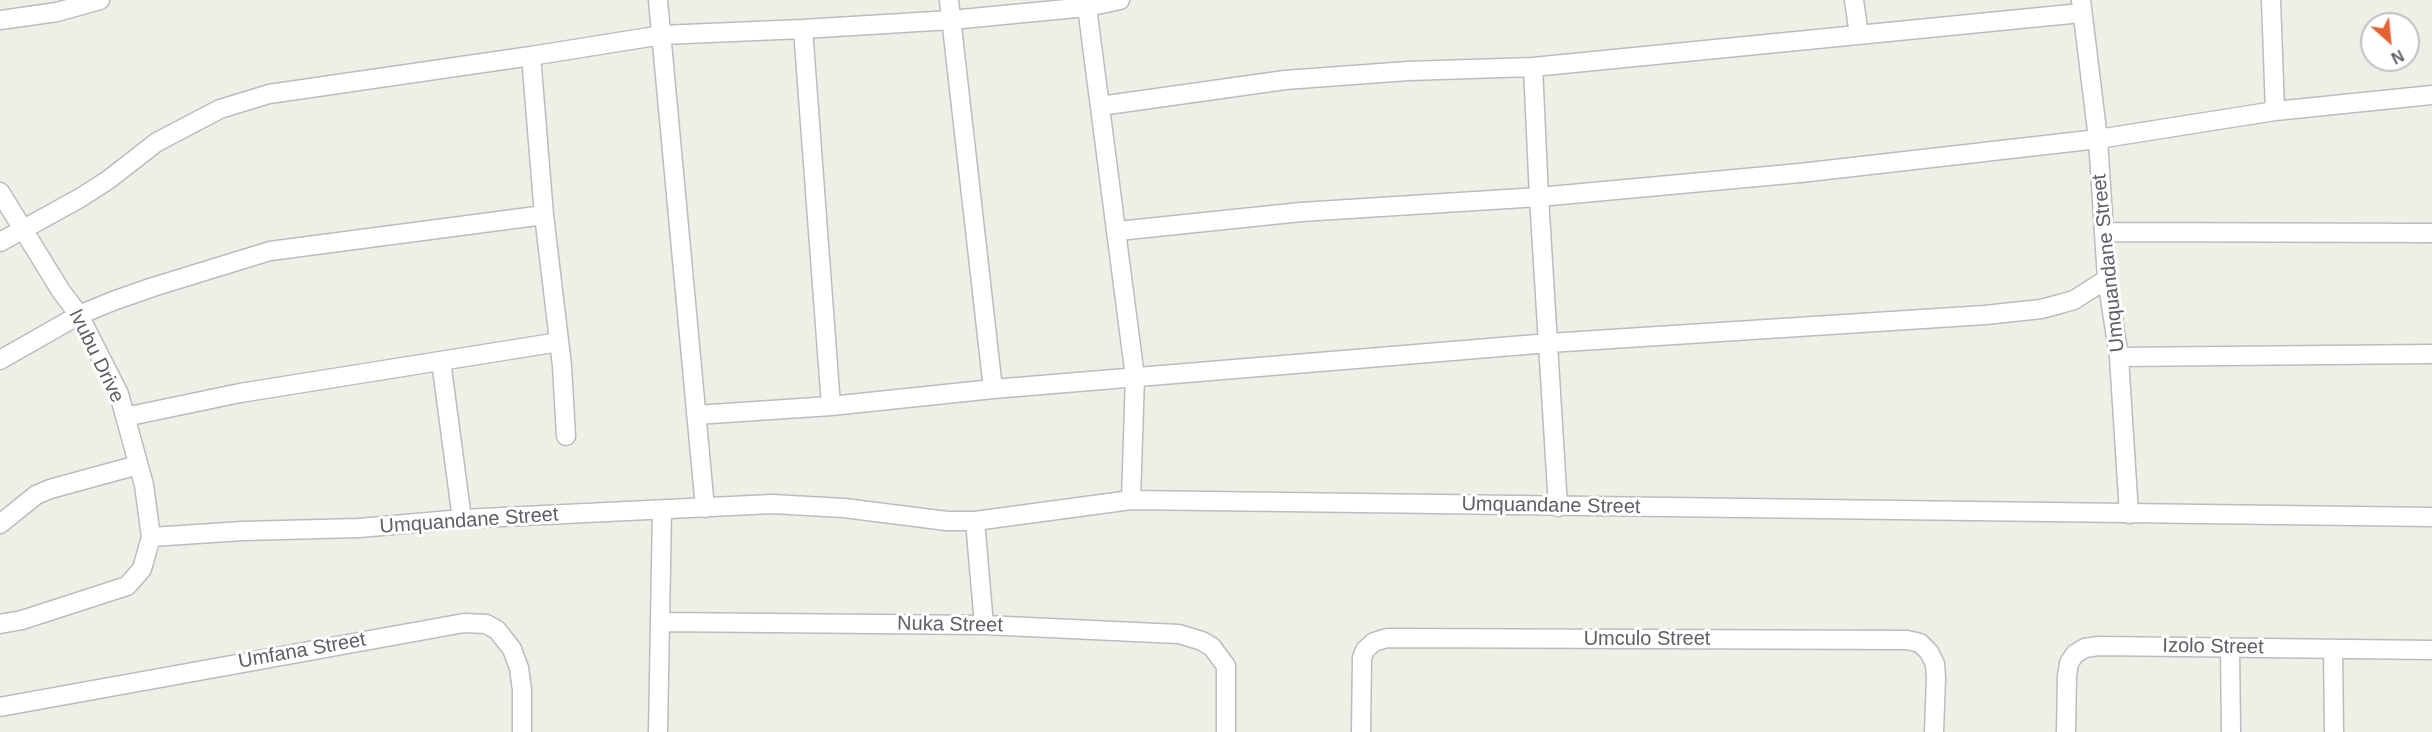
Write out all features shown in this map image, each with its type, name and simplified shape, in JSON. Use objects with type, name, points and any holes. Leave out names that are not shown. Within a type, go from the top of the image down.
[{"type":"street","points":[[0,20],[56,6],[99,0]]},
{"type":"street","points":[[658,0],[705,508]]},
{"type":"street","points":[[949,0],[993,389]]},
{"type":"street","points":[[0,242],[108,180],[157,142],[220,109],[269,94],[662,35],[951,20],[1087,7],[1120,0]]},
{"type":"street","points":[[1854,0],[1859,35]]},
{"type":"street","points":[[2271,0],[2276,111]]},
{"type":"street","points":[[1087,7],[1118,231],[1135,377],[1131,500]]},
{"type":"street","points":[[1100,106],[1285,80],[1408,71],[1533,67],[1859,35],[2081,7]]},
{"type":"street","name":"Umquandane Street","points":[[2081,7],[2098,139],[2107,279],[2119,357],[2128,514]]},
{"type":"street","points":[[803,29],[831,406]]},
{"type":"street","points":[[531,56],[566,436]]},
{"type":"street","points":[[1533,67],[1558,507]]},
{"type":"street","points":[[1118,231],[1301,212],[1539,197],[1800,173],[2098,139],[2276,111],[2432,95]]},
{"type":"street","name":"Ivubu Drive","points":[[0,192],[61,291],[79,315],[119,394],[138,465],[151,537]]},
{"type":"street","points":[[0,360],[79,315],[153,286],[270,251],[544,215]]},
{"type":"street","points":[[2105,232],[2432,233]]},
{"type":"street","points":[[696,415],[831,406],[993,389],[1549,342],[1985,315],[2042,309],[2074,300],[2107,279]]},
{"type":"street","points":[[125,417],[240,393],[559,342]]},
{"type":"street","points":[[2119,357],[2432,354]]},
{"type":"street","points":[[441,361],[462,519]]},
{"type":"street","points":[[0,524],[36,495],[50,489],[138,465]]},
{"type":"street","name":"Umquandane Street","points":[[151,537],[243,531],[359,528],[462,519],[772,504],[810,505],[923,519],[975,521],[1131,500],[2432,517]]},
{"type":"street","points":[[658,732],[662,622],[662,510]]},
{"type":"street","points":[[975,521],[984,625]]},
{"type":"street","points":[[0,624],[22,620],[127,586],[142,569],[151,537]]},
{"type":"street","name":"Umfana Street","points":[[0,707],[464,622],[486,624],[497,630],[512,649],[519,668],[522,690],[522,732]]},
{"type":"street","name":"Nuka Street","points":[[662,622],[984,625],[1179,634],[1202,641],[1212,647],[1226,666],[1226,732]]},
{"type":"street","name":"Umculo Street","points":[[1361,732],[1362,658],[1365,650],[1380,640],[1411,638],[1907,640],[1920,643],[1929,652],[1935,664],[1934,732]]},
{"type":"street","name":"Izolo Street","points":[[2066,732],[2069,663],[2075,654],[2085,648],[2098,646],[2432,650]]},
{"type":"street","points":[[2230,648],[2231,732]]},
{"type":"street","points":[[2333,649],[2334,732]]}]
